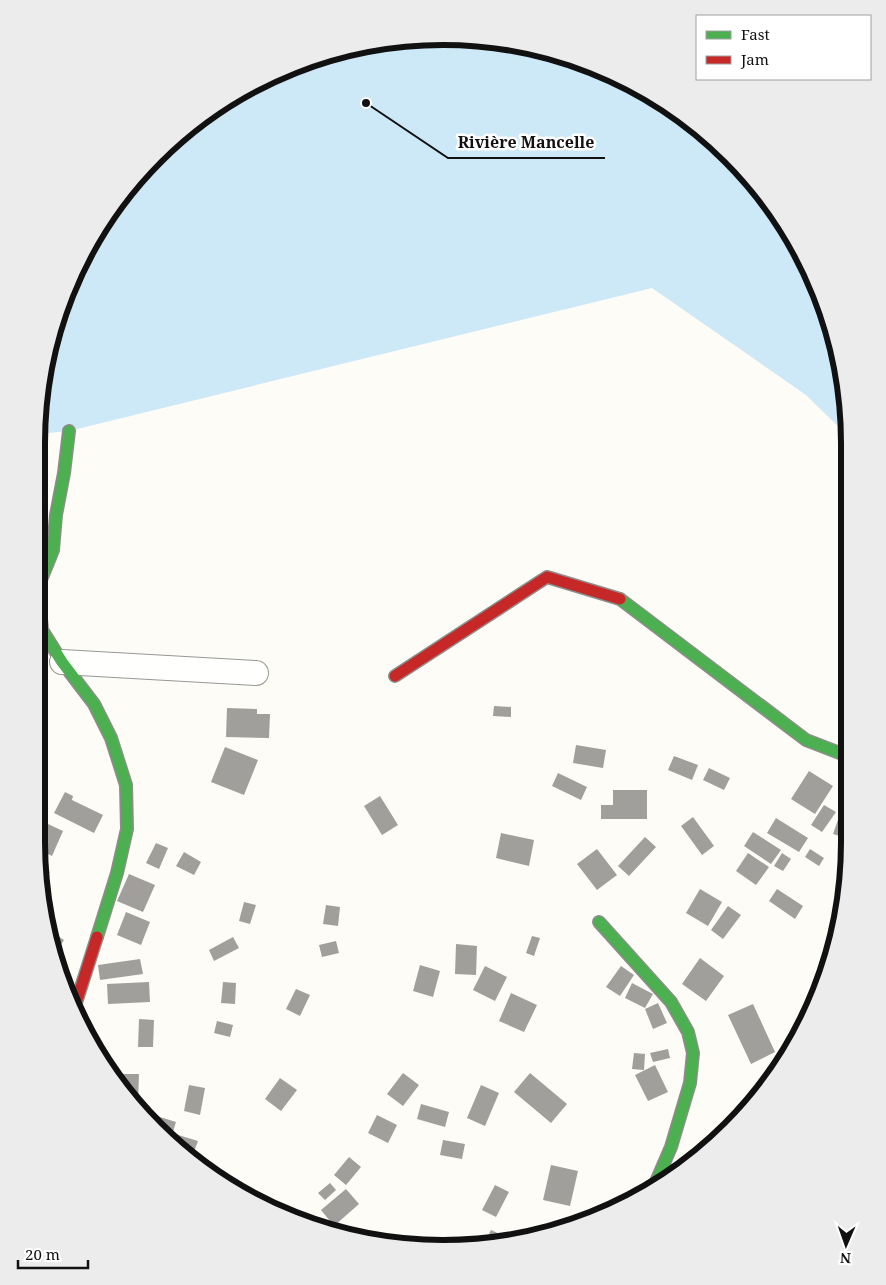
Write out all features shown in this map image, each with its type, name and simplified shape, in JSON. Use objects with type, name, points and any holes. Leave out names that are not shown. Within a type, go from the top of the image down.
[{"type":"street","points":[[45,568],[52,550],[69,431]]},
{"type":"street","points":[[395,676],[547,577],[622,600],[806,740],[841,754]]},
{"type":"street","points":[[45,635],[62,662],[94,704],[111,738],[126,785],[127,829],[117,873],[74,992]]},
{"type":"street","points":[[62,662],[256,674]]},
{"type":"street","points":[[599,922],[671,1002],[688,1032],[693,1053],[690,1082],[671,1147],[658,1177]]},
{"type":"water","points":[[443,45],[495,48],[521,53],[571,66],[595,75],[642,98],[664,112],[685,127],[724,162],[759,201],[774,222],[788,244],[811,291],[820,315],[833,365],[838,391],[840,429],[806,395],[652,288],[69,431],[45,433],[48,391],[66,315],[75,291],[98,244],[127,201],[162,162],[201,127],[222,112],[244,98],[291,75],[315,66],[365,53],[391,48]]},
{"type":"building","points":[[494,706],[511,707],[511,717],[493,716]]},
{"type":"building","points":[[227,708],[257,709],[257,714],[270,714],[269,738],[226,737]]},
{"type":"building","points":[[576,745],[606,750],[603,768],[573,763]]},
{"type":"building","points":[[225,747],[258,760],[244,795],[211,782]]},
{"type":"building","points":[[674,756],[698,765],[692,780],[668,770]]},
{"type":"building","points":[[709,768],[730,778],[724,790],[703,780]]},
{"type":"building","points":[[809,771],[833,786],[815,814],[791,799]]},
{"type":"building","points":[[558,773],[587,787],[581,800],[552,786]]},
{"type":"building","points":[[613,790],[647,790],[647,819],[601,819],[601,805],[613,805]]},
{"type":"building","points":[[65,792],[73,796],[72,800],[103,815],[94,833],[54,813]]},
{"type":"building","points":[[380,796],[398,825],[382,835],[364,806]]},
{"type":"building","points":[[824,805],[836,812],[822,832],[811,825]]},
{"type":"building","points":[[840,814],[841,814],[841,836],[833,834]]},
{"type":"building","points":[[693,817],[714,846],[702,855],[681,826]]},
{"type":"building","points":[[776,818],[808,838],[799,852],[767,833]]},
{"type":"building","points":[[48,824],[63,831],[52,856],[45,853],[45,832]]},
{"type":"building","points":[[753,832],[781,850],[771,864],[744,846]]},
{"type":"building","points":[[501,833],[534,840],[529,866],[496,858]]},
{"type":"building","points":[[645,837],[656,847],[629,876],[618,866]]},
{"type":"building","points":[[156,843],[168,848],[159,869],[146,863]]},
{"type":"building","points":[[597,849],[617,875],[597,890],[577,864]]},
{"type":"building","points":[[810,849],[824,858],[819,866],[805,857]]},
{"type":"building","points":[[184,852],[201,862],[194,875],[176,866]]},
{"type":"building","points":[[748,853],[769,867],[756,885],[736,871]]},
{"type":"building","points":[[782,853],[791,859],[783,871],[774,866]]},
{"type":"building","points":[[129,874],[155,885],[143,912],[117,901]]},
{"type":"building","points":[[700,889],[722,902],[708,926],[686,913]]},
{"type":"building","points":[[777,889],[803,906],[795,919],[769,901]]},
{"type":"building","points":[[244,902],[256,905],[250,924],[239,921]]},
{"type":"building","points":[[326,905],[340,907],[338,926],[323,924]]},
{"type":"building","points":[[728,906],[741,915],[723,939],[711,930]]},
{"type":"building","points":[[126,912],[150,922],[141,945],[117,935]]},
{"type":"building","points":[[57,935],[64,940],[60,947]]},
{"type":"building","points":[[532,936],[540,938],[534,956],[526,953]]},
{"type":"building","points":[[233,937],[239,948],[214,961],[209,950]]},
{"type":"building","points":[[336,941],[339,953],[322,957],[319,945]]},
{"type":"building","points":[[456,944],[477,946],[476,975],[455,974]]},
{"type":"building","points":[[700,958],[724,976],[706,1001],[682,984]]},
{"type":"building","points":[[140,959],[143,974],[100,980],[98,965]]},
{"type":"building","points":[[420,965],[440,971],[433,997],[413,991]]},
{"type":"building","points":[[485,966],[507,977],[495,1001],[473,990]]},
{"type":"building","points":[[621,966],[634,975],[620,996],[606,987]]},
{"type":"building","points":[[149,982],[150,1002],[108,1004],[107,984]]},
{"type":"building","points":[[223,982],[236,983],[235,1004],[221,1003]]},
{"type":"building","points":[[632,983],[653,994],[645,1008],[625,998]]},
{"type":"building","points":[[296,989],[310,995],[300,1016],[286,1009]]},
{"type":"building","points":[[511,993],[537,1005],[524,1032],[499,1021]]},
{"type":"building","points":[[658,1003],[667,1023],[653,1029],[645,1009]]},
{"type":"building","points":[[753,1004],[775,1052],[751,1064],[728,1015]]},
{"type":"building","points":[[139,1019],[154,1020],[153,1047],[138,1047]]},
{"type":"building","points":[[217,1021],[233,1025],[230,1037],[214,1033]]},
{"type":"building","points":[[668,1049],[670,1058],[653,1062],[650,1053]]},
{"type":"building","points":[[634,1053],[645,1054],[644,1070],[632,1069]]},
{"type":"building","points":[[655,1065],[668,1092],[648,1101],[635,1075]]},
{"type":"building","points":[[403,1073],[419,1085],[403,1106],[387,1094]]},
{"type":"building","points":[[530,1073],[567,1104],[551,1123],[514,1092]]},
{"type":"building","points":[[123,1074],[139,1074],[138,1097],[127,1084],[123,1078]]},
{"type":"building","points":[[280,1078],[297,1090],[281,1111],[265,1099]]},
{"type":"building","points":[[189,1085],[205,1088],[200,1115],[184,1111]]},
{"type":"building","points":[[481,1085],[499,1093],[485,1126],[467,1118]]},
{"type":"building","points":[[421,1104],[449,1112],[445,1127],[417,1119]]},
{"type":"building","points":[[377,1115],[397,1125],[388,1143],[368,1133]]},
{"type":"building","points":[[157,1117],[176,1122],[173,1133],[162,1123]]},
{"type":"building","points":[[175,1135],[198,1141],[194,1152],[181,1141]]},
{"type":"building","points":[[443,1140],[465,1144],[462,1159],[440,1155]]},
{"type":"building","points":[[349,1157],[361,1167],[346,1185],[334,1175]]},
{"type":"building","points":[[551,1165],[578,1171],[570,1206],[543,1200]]},
{"type":"building","points":[[330,1183],[336,1190],[325,1200],[318,1193]]},
{"type":"building","points":[[495,1185],[509,1192],[496,1217],[482,1210]]},
{"type":"building","points":[[346,1189],[359,1204],[335,1225],[332,1224],[321,1210]]},
{"type":"building","points":[[491,1230],[503,1236],[495,1237],[487,1238]]},
{"type":"traffic: fast","points":[[45,570],[53,550],[56,515],[69,431]]},
{"type":"traffic: fast","points":[[620,599],[806,740],[841,754]]},
{"type":"traffic: fast","points":[[45,635],[62,662],[94,704],[111,738],[126,785],[127,829],[117,873],[97,937]]},
{"type":"traffic: fast","points":[[599,922],[671,1002],[688,1032],[693,1053],[690,1083],[671,1147],[658,1177]]},
{"type":"traffic: jam","points":[[395,676],[547,577],[620,599]]},
{"type":"traffic: jam","points":[[77,999],[97,937]]},
{"type":"place","name":"Rivière Mancelle","points":[[366,103]]}]
